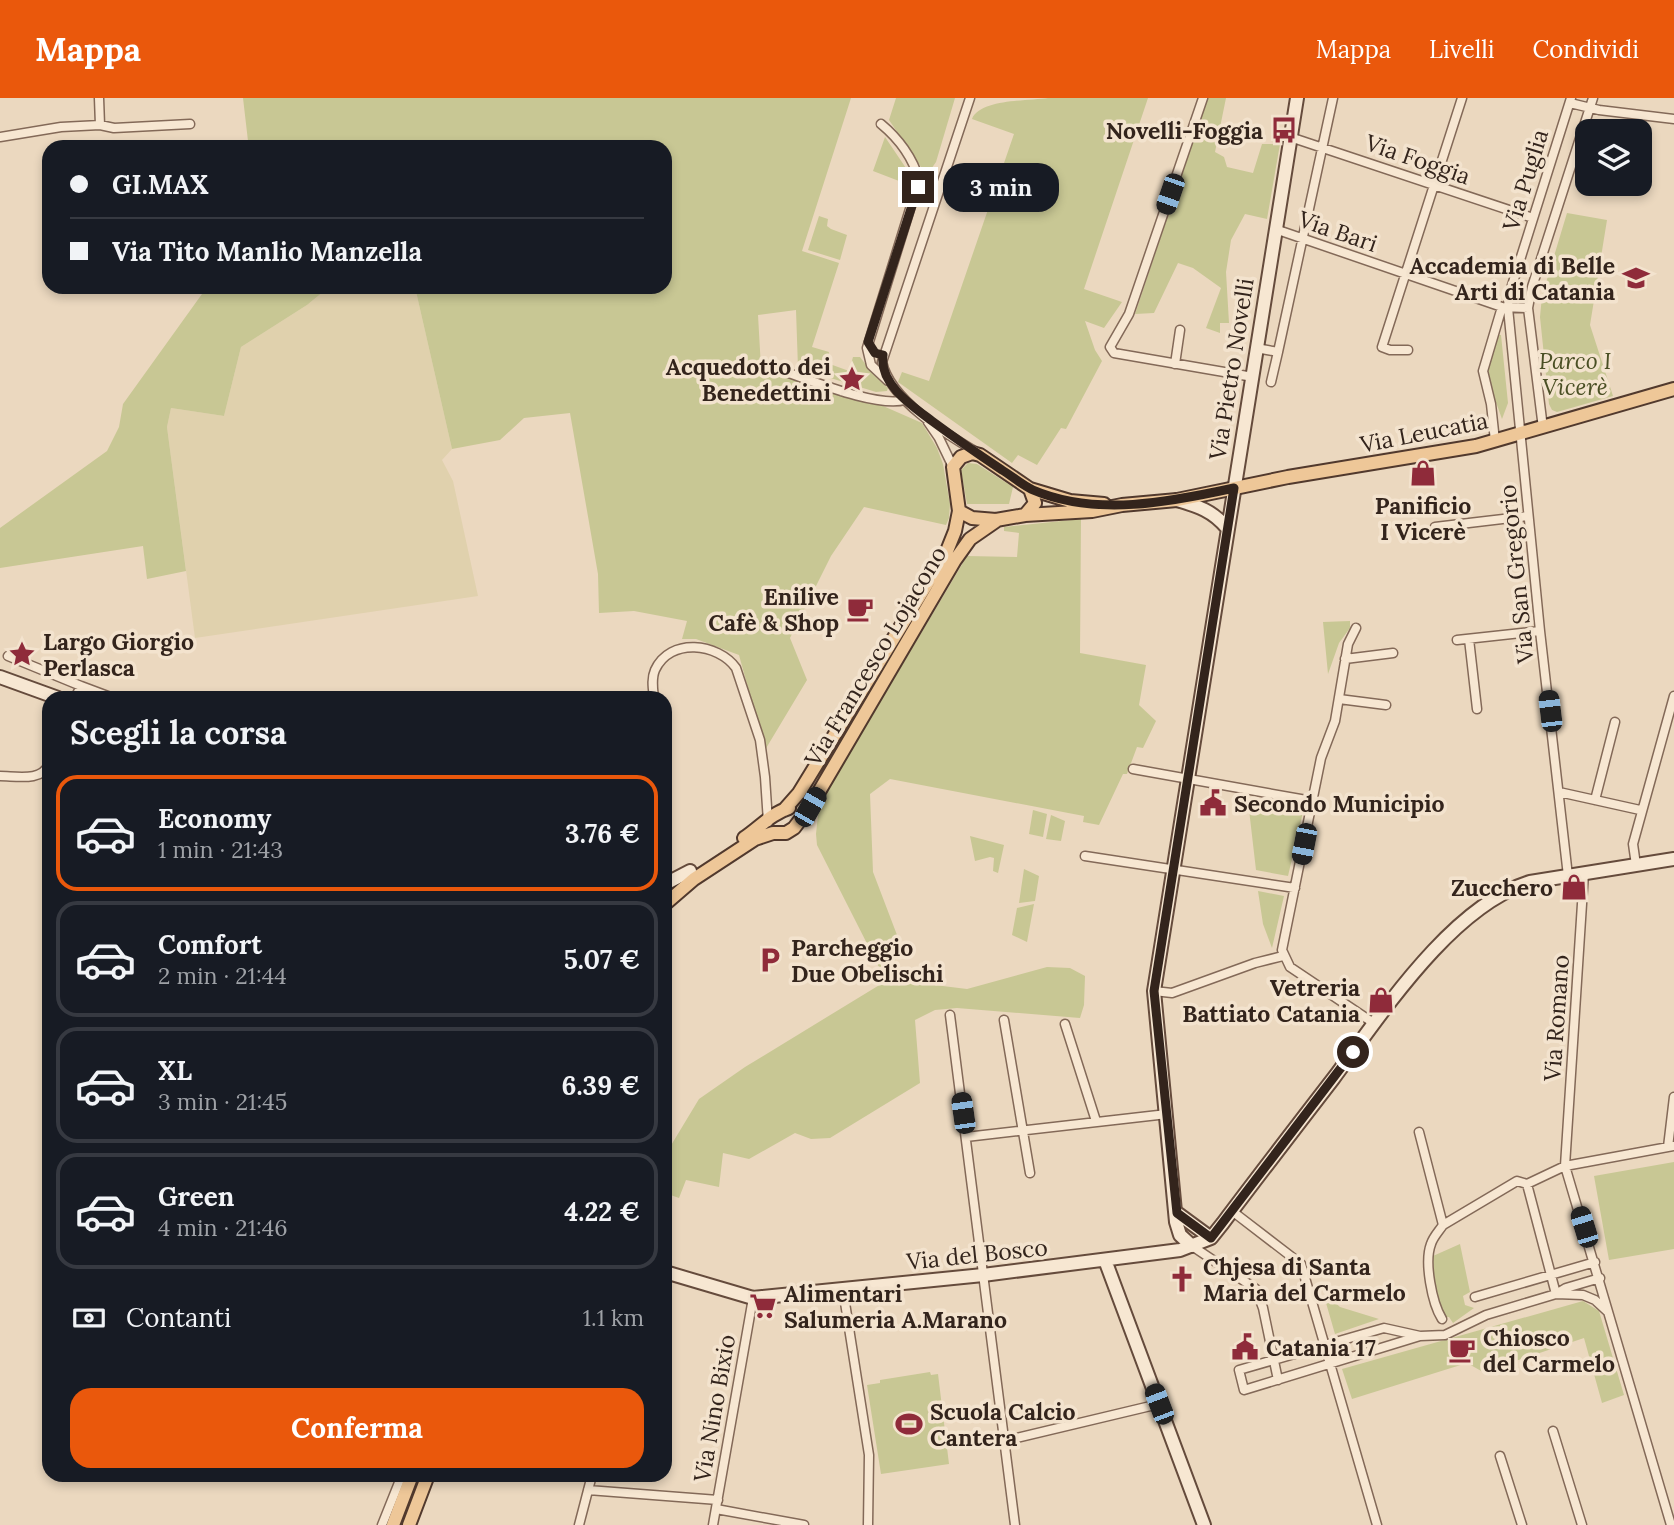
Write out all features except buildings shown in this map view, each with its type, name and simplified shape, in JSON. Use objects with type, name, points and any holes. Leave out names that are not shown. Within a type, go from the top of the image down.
[{"type":"main road","name":"Via Pietro Novelli","points":[[1186,1248],[1178,1230],[1154,991],[1297,98]]},
{"type":"main road","name":"Via Leucatia","points":[[996,520],[1177,500],[1288,477],[1449,452],[1543,428],[1674,388]]},
{"type":"main road","points":[[980,455],[972,453],[961,457],[953,467],[958,511],[972,518],[996,520]]},
{"type":"main road","name":"Via Leucatia","points":[[980,455],[1030,489],[1070,501],[1122,505]]},
{"type":"main road","points":[[1024,515],[1035,503],[1030,489]]},
{"type":"main road","name":"Via Leucatia","points":[[1177,500],[1205,509],[1227,528]]},
{"type":"main road","name":"Via Francesco Lojacono","points":[[784,810],[799,793],[947,551],[955,531],[958,511]]},
{"type":"main road","name":"Via Francesco Lojacono","points":[[798,821],[810,807],[955,560],[970,539],[996,520]]},
{"type":"main road","points":[[0,677],[42,692]]},
{"type":"main road","points":[[672,897],[694,879],[771,827],[777,812],[795,810],[798,821],[794,828],[786,833],[771,827]]},
{"type":"main road","points":[[672,881],[771,827]]},
{"type":"main road","name":"Via del Bosco","points":[[672,1274],[753,1298],[1105,1260],[1186,1248],[1211,1238],[1428,957],[1489,902],[1508,889],[1530,882],[1674,859]]},
{"type":"main road","points":[[672,894],[690,872]]},
{"type":"main road","points":[[1177,1213],[1211,1238]]},
{"type":"main road","points":[[1105,1260],[1205,1525]]},
{"type":"main road","points":[[393,1525],[409,1482]]},
{"type":"main road","points":[[411,1522],[425,1482]]},
{"type":"street","points":[[99,98],[100,125]]},
{"type":"street","points":[[891,383],[883,368],[883,355],[970,98]]},
{"type":"street","points":[[1203,98],[1129,314],[1110,346],[1114,353],[1253,377]]},
{"type":"street","points":[[1271,382],[1333,98]]},
{"type":"street","points":[[1408,350],[1382,347],[1462,98]]},
{"type":"street","name":"Via Puglia","points":[[1543,428],[1528,307],[1532,287],[1593,98]]},
{"type":"street","name":"Via Puglia","points":[[1495,441],[1491,404],[1483,370],[1570,100],[1590,108]]},
{"type":"street","points":[[1590,108],[1674,118]]},
{"type":"street","points":[[0,137],[61,127],[100,125],[114,128],[190,124]]},
{"type":"street","points":[[881,124],[901,146],[919,180],[868,342],[867,356],[871,365],[905,400],[980,455]]},
{"type":"street","name":"Via Foggia","points":[[1290,137],[1534,218]]},
{"type":"street","name":"Via Bari","points":[[1275,229],[1505,307]]},
{"type":"street","points":[[1505,307],[1528,307]]},
{"type":"street","name":"Via Puglia","points":[[1505,307],[1521,434]]},
{"type":"street","points":[[1175,365],[1180,330]]},
{"type":"street","points":[[868,342],[875,353],[883,355]]},
{"type":"street","points":[[1256,348],[1278,352]]},
{"type":"street","points":[[777,369],[875,400],[892,404],[905,400]]},
{"type":"street","points":[[922,414],[939,438],[953,467]]},
{"type":"street","name":"Via San Gregorio","points":[[1521,434],[1568,876]]},
{"type":"street","points":[[1435,527],[1528,516]]},
{"type":"street","points":[[1356,628],[1345,659],[1335,721],[1321,758],[1283,942],[1283,956],[1290,967],[1374,1024]]},
{"type":"street","points":[[1457,640],[1540,631]]},
{"type":"street","points":[[1469,639],[1477,709]]},
{"type":"street","points":[[654,691],[656,669],[664,658],[674,651],[686,647],[701,648],[730,659],[736,668],[760,740],[771,827]]},
{"type":"street","points":[[1345,659],[1393,653]]},
{"type":"street","points":[[8,656],[94,691]]},
{"type":"street","points":[[78,691],[81,686]]},
{"type":"street","points":[[1636,865],[1633,844],[1640,810],[1674,696]]},
{"type":"street","points":[[1339,699],[1386,705]]},
{"type":"street","points":[[1595,800],[1615,722]]},
{"type":"street","points":[[1133,769],[1312,801]]},
{"type":"street","points":[[0,776],[42,774]]},
{"type":"street","points":[[1559,792],[1640,810]]},
{"type":"street","points":[[1085,856],[1295,888]]},
{"type":"street","name":"Via Romano","points":[[1566,1166],[1584,873]]},
{"type":"street","points":[[1154,991],[1172,993],[1255,963],[1283,956]]},
{"type":"street","points":[[950,1015],[1014,1525]]},
{"type":"street","points":[[1004,1020],[1030,1173]]},
{"type":"street","points":[[1065,1024],[1096,1121]]},
{"type":"street","points":[[1443,1319],[1434,1304],[1429,1257],[1431,1244],[1443,1225],[1517,1181],[1527,1184],[1566,1166],[1671,1147],[1674,1097]]},
{"type":"street","points":[[966,1137],[1167,1114]]},
{"type":"street","points":[[1419,1132],[1443,1225]]},
{"type":"street","points":[[1566,1166],[1671,1525]]},
{"type":"street","points":[[1527,1184],[1556,1294]]},
{"type":"street","points":[[1232,1211],[1301,1264],[1377,1525]]},
{"type":"street","points":[[1186,1248],[1256,1289],[1278,1380]]},
{"type":"street","points":[[1475,1297],[1595,1262]]},
{"type":"street","points":[[1420,1336],[1384,1328],[1239,1370],[1244,1390],[1420,1336],[1452,1334],[1486,1315],[1600,1278]]},
{"type":"street","points":[[842,1290],[869,1455],[868,1525]]},
{"type":"street","points":[[1556,1294],[1590,1297],[1611,1314]]},
{"type":"street","name":"Via Nino Bixio","points":[[713,1525],[753,1298]]},
{"type":"street","points":[[1004,1441],[1159,1404]]},
{"type":"street","points":[[1553,1431],[1581,1525]]},
{"type":"street","points":[[1500,1456],[1521,1525]]},
{"type":"street","points":[[382,1525],[399,1482]]},
{"type":"street","points":[[579,1525],[590,1482]]},
{"type":"street","points":[[588,1490],[717,1504],[804,1525]]},
{"type":"shaded area","points":[[320,294],[417,294],[452,449],[442,460],[453,481],[478,596],[195,638],[167,427],[171,408],[224,416],[241,347]]},
{"type":"green space","points":[[243,98],[851,98],[802,251],[839,263],[812,347],[829,352],[827,363],[849,371],[853,357],[860,357],[888,388],[887,391],[876,392],[798,368],[796,310],[758,315],[761,368],[874,402],[922,423],[943,464],[950,504],[949,518],[946,525],[864,507],[831,556],[790,638],[807,680],[765,750],[739,655],[696,639],[682,639],[687,621],[634,611],[599,613],[598,574],[570,413],[524,418],[500,440],[452,449],[417,294],[672,294],[672,140],[248,140]]},
{"type":"green space","points":[[896,98],[955,98],[936,162],[929,172],[921,167],[889,120]]},
{"type":"green space","points":[[1048,98],[1148,98],[1084,289],[1122,302],[1104,328],[1085,321],[1095,350],[1102,361],[1066,429],[1061,428],[1037,465],[1018,455],[1012,463],[898,382],[902,372],[929,381],[1014,134],[972,119],[977,112],[994,104]]},
{"type":"green space","points":[[1207,98],[1226,98],[1215,152],[1224,157],[1227,167],[1253,173],[1262,144],[1280,144],[1267,219],[1245,214],[1231,240],[1226,272],[1229,323],[1220,323],[1220,333],[1206,328],[1221,288],[1193,268],[1178,263],[1154,313],[1135,314]]},
{"type":"green space","points":[[885,137],[912,177],[912,186],[873,171]]},
{"type":"green space","name":"Parco I Vicerè","points":[[1567,213],[1607,220],[1590,325],[1613,396],[1557,412],[1552,410],[1549,404],[1540,317],[1542,296]]},
{"type":"green space","points":[[819,216],[828,219],[827,226],[831,229],[847,235],[840,260],[808,250]]},
{"type":"green space","points":[[202,294],[320,294],[241,347],[224,416],[171,408],[167,427],[186,571],[147,579],[143,546],[0,568],[0,528],[107,451],[119,427],[123,404]]},
{"type":"green space","points":[[1498,335],[1501,335],[1508,403],[1502,419],[1487,377]]},
{"type":"green space","points":[[968,463],[977,464],[1013,487],[1009,504],[967,504],[961,470]]},
{"type":"green space","points":[[1081,519],[1080,653],[1146,665],[1139,705],[1156,721],[1143,748],[1137,747],[1127,774],[1123,774],[1099,825],[1083,822],[1084,816],[890,779],[870,794],[873,872],[897,935],[894,980],[967,989],[1047,967],[1070,968],[1085,976],[1084,1005],[1080,1018],[957,1008],[935,1010],[915,1020],[920,1083],[830,1138],[811,1139],[795,1133],[749,1159],[723,1153],[719,1187],[686,1180],[679,1198],[672,1196],[672,1144],[699,1099],[745,1067],[886,981],[817,845],[819,805],[967,556],[1017,557],[1019,533],[1004,531],[1004,527]]},
{"type":"green space","points":[[1350,621],[1350,628],[1339,643],[1328,674],[1323,622]]},
{"type":"green space","points":[[1248,801],[1303,812],[1288,876],[1256,870]]},
{"type":"green space","points":[[1033,810],[1047,814],[1043,837],[1029,834]]},
{"type":"green space","points":[[1051,815],[1065,821],[1061,841],[1046,839]]},
{"type":"green space","points":[[970,836],[1004,845],[998,873],[993,871],[994,858],[975,861]]},
{"type":"green space","points":[[1024,869],[1039,876],[1035,901],[1019,903]]},
{"type":"green space","points":[[1258,891],[1284,896],[1272,948],[1263,924]]},
{"type":"green space","points":[[1034,904],[1027,942],[1012,935],[1017,908]]},
{"type":"green space","points":[[1674,1162],[1674,1249],[1609,1260],[1594,1176]]},
{"type":"green space","points":[[1460,1244],[1470,1292],[1463,1296],[1465,1305],[1474,1308],[1453,1323],[1449,1317],[1445,1317],[1439,1302],[1433,1256]]},
{"type":"green space","points":[[1324,1296],[1340,1307],[1379,1319],[1335,1334]]},
{"type":"green space","points":[[1583,1301],[1599,1311],[1624,1395],[1602,1403],[1584,1338],[1483,1372],[1467,1363],[1352,1399],[1342,1369]]},
{"type":"green space","name":"Scuola Calcio Cantera","points":[[930,1372],[931,1375],[938,1374],[949,1464],[881,1474],[867,1385],[880,1383],[880,1380]]},
{"type":"place","name":"Novelli-Foggia","points":[[1284,130]]},
{"type":"place","name":"Accademia di Belle Arti di Catania","points":[[1636,278]]},
{"type":"place","name":"Acquedotto dei Benedettini","points":[[852,379]]},
{"type":"place","name":"Panificio I Vicerè","points":[[1423,473]]},
{"type":"place","name":"Enilive Cafè & Shop","points":[[860,609]]},
{"type":"place","name":"Largo Giorgio Perlasca","points":[[22,654]]},
{"type":"place","name":"Secondo Municipio","points":[[1213,803]]},
{"type":"place","name":"Zucchero","points":[[1574,887]]},
{"type":"place","name":"Parcheggio Due Obelischi","points":[[770,960]]},
{"type":"place","name":"Vetreria Battiato Catania","points":[[1381,1000]]},
{"type":"place","name":"Chjesa di Santa Maria del Carmelo","points":[[1182,1279]]},
{"type":"place","name":"Alimentari Salumeria A.Marano","points":[[763,1306]]},
{"type":"place","name":"Catania 17","points":[[1245,1347]]},
{"type":"place","name":"Chiosco del Carmelo","points":[[1462,1350]]},
{"type":"place","name":"Scuola Calcio Cantera","points":[[909,1424]]},
{"type":"route","points":[[918,187],[868,342],[875,353],[883,355],[883,368],[905,400],[959,442],[1030,489],[1055,498],[1122,505],[1177,500],[1234,488],[1154,991],[1177,1213],[1211,1238],[1353,1052]]}]
